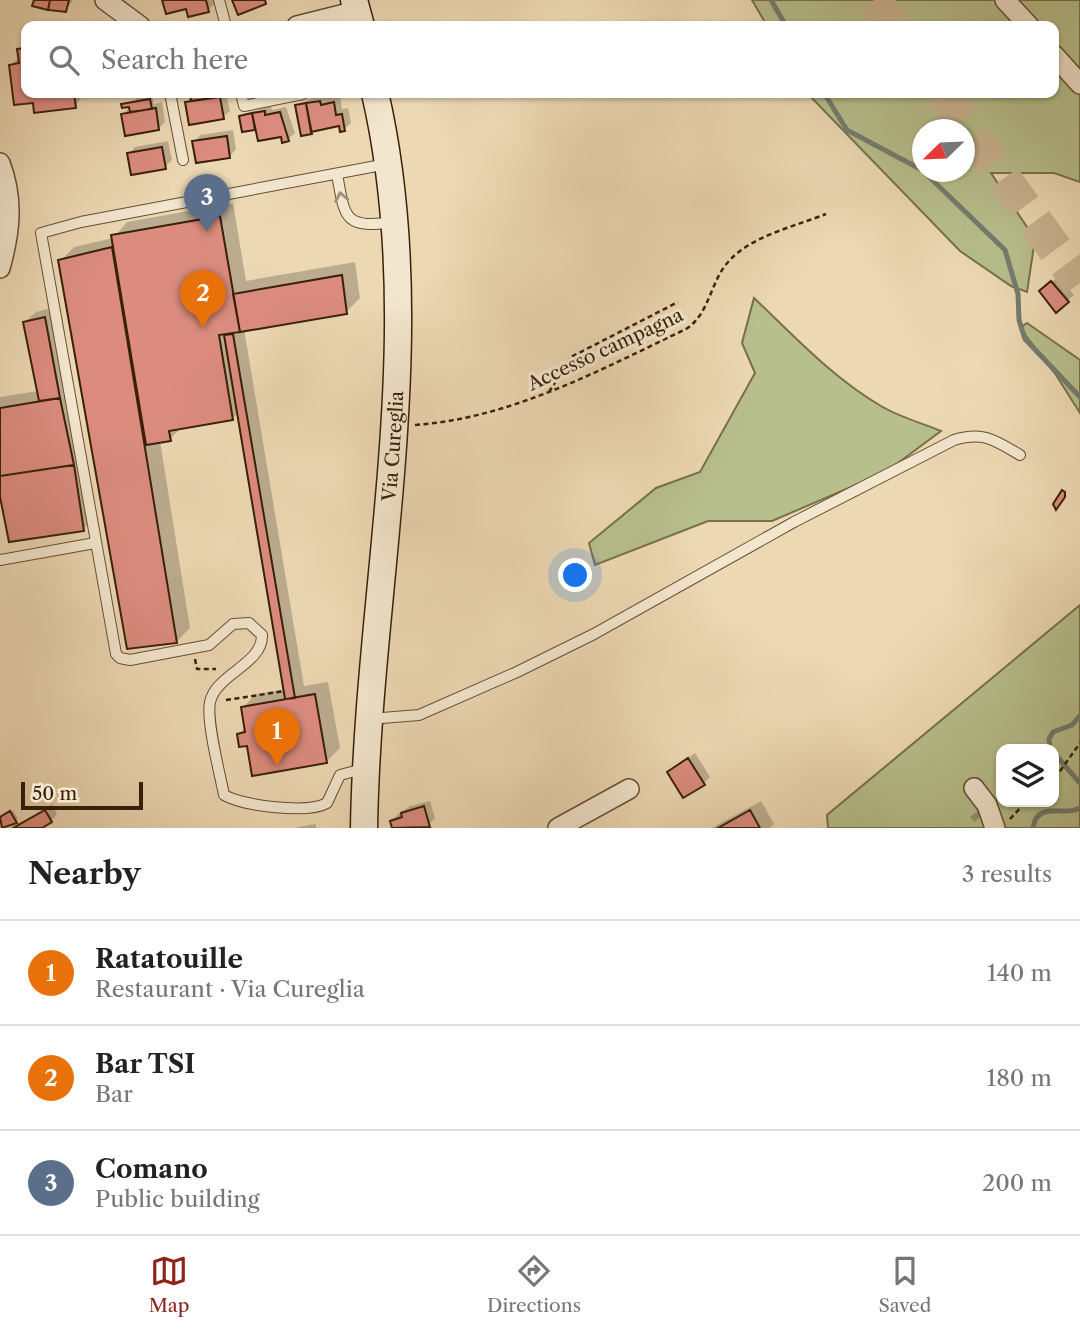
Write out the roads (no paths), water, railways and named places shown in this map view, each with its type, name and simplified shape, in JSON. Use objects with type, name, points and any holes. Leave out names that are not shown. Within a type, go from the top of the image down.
[{"type":"street","points":[[105,0],[133,21]]},
{"type":"street","points":[[1005,0],[1024,21]]},
{"type":"street","points":[[318,21],[357,12]]},
{"type":"street","points":[[1059,61],[1080,84]]},
{"type":"street","name":"Via Cureglia","points":[[364,828],[363,769],[370,719],[393,426],[399,301],[396,222],[389,164],[376,98]]},
{"type":"street","points":[[0,163],[10,205],[10,223],[0,268]]},
{"type":"street","points":[[974,788],[987,805],[995,828]]},
{"type":"street","points":[[558,828],[629,789]]},
{"type":"lane","points":[[219,0],[225,21]]},
{"type":"lane","points":[[171,98],[183,160]]},
{"type":"lane","points":[[242,98],[244,106],[283,98]]},
{"type":"lane","points":[[363,769],[341,775],[327,803],[311,809],[229,798],[224,795],[209,711],[216,690],[260,648],[260,631],[249,623],[239,622],[209,645],[130,660],[120,658],[114,648],[41,233],[81,222],[389,164]]},
{"type":"lane","points":[[337,174],[345,214],[354,223],[368,226],[396,222]]},
{"type":"lane","points":[[370,719],[427,712],[517,672],[594,634],[794,522],[954,440],[974,434],[996,441],[1020,455]]},
{"type":"lane","points":[[0,560],[95,543]]},
{"type":"waterway","points":[[771,0],[783,21]]},
{"type":"waterway","points":[[827,98],[847,130],[912,165]]},
{"type":"waterway","points":[[934,182],[1005,250],[1018,294],[1019,320],[1025,339],[1080,397]]},
{"type":"waterway","points":[[1050,744],[1053,732],[1072,725],[1080,716]]},
{"type":"waterway","points":[[1059,759],[1080,783]]},
{"type":"waterway","points":[[1033,828],[1040,814],[1080,808]]},
{"type":"tunnel","points":[[874,0],[889,21]]},
{"type":"tunnel","points":[[945,98],[1080,283]]},
{"type":"place","name":"Comano","points":[[207,232]]},
{"type":"place","name":"Bar TSI","points":[[203,328]]},
{"type":"place","name":"Ratatouille","points":[[277,766]]}]
